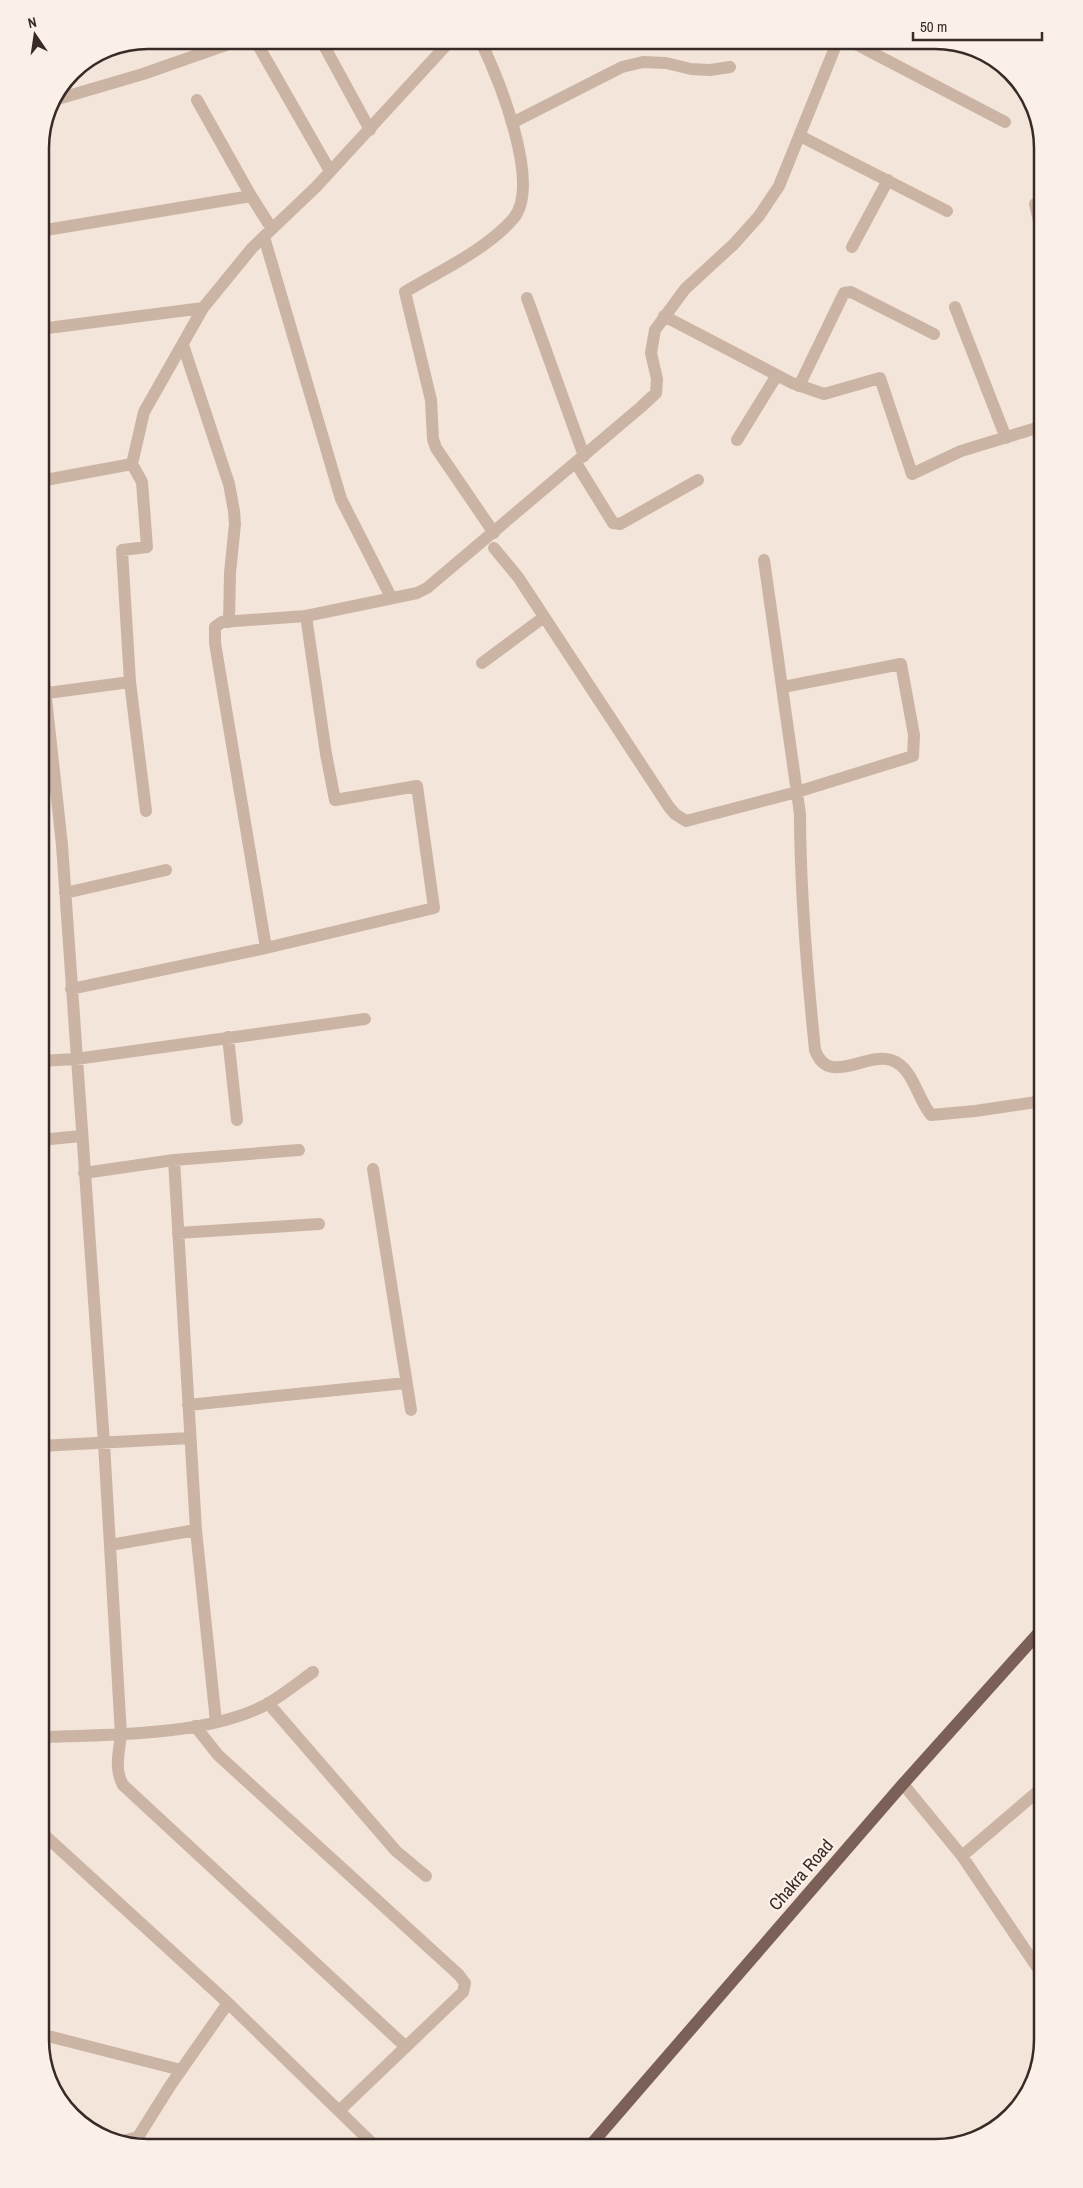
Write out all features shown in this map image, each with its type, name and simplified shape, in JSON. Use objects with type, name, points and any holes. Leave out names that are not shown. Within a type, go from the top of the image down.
[{"type":"main road","name":"Chakra Road","points":[[596,2139],[903,1784],[1034,1638]]},
{"type":"street","points":[[62,98],[143,74],[214,49]]},
{"type":"street","points":[[260,49],[330,172]]},
{"type":"street","points":[[326,49],[370,130]]},
{"type":"street","points":[[146,811],[130,682],[122,550],[147,548],[142,482],[132,464],[144,412],[203,308],[230,274],[370,130],[443,49]]},
{"type":"street","points":[[484,49],[497,76],[519,148],[523,193],[522,204],[514,218],[492,238],[406,292],[431,400],[433,439],[436,448],[494,533]]},
{"type":"street","points":[[266,948],[215,643],[215,627],[222,622],[306,616],[417,593],[427,588],[580,460],[656,393],[657,379],[651,347],[655,330],[685,289],[734,244],[759,216],[779,186],[834,49]]},
{"type":"street","points":[[865,49],[1005,122]]},
{"type":"street","points":[[512,123],[622,67],[643,62],[666,63],[691,69],[710,70],[730,67]]},
{"type":"street","points":[[198,100],[251,196],[268,233],[341,499],[391,598]]},
{"type":"street","points":[[800,136],[947,210]]},
{"type":"street","points":[[852,247],[888,180]]},
{"type":"street","points":[[49,230],[251,196]]},
{"type":"street","points":[[799,386],[844,293],[850,292],[934,334]]},
{"type":"street","points":[[527,298],[580,460],[613,523],[620,524],[698,480]]},
{"type":"street","points":[[955,307],[1006,438]]},
{"type":"street","points":[[49,329],[203,308]]},
{"type":"street","points":[[664,316],[776,375],[799,386],[824,394],[880,378],[912,474],[961,451],[1034,429]]},
{"type":"street","points":[[183,344],[229,484],[234,510],[235,524],[230,573],[229,622]]},
{"type":"street","points":[[737,440],[776,375]]},
{"type":"street","points":[[49,479],[132,464]]},
{"type":"street","points":[[494,548],[518,577],[675,814],[686,821],[797,792],[913,756],[914,735],[901,664],[783,686]]},
{"type":"street","points":[[764,560],[797,792],[809,984],[815,1050],[818,1060],[827,1066],[839,1067],[878,1059],[890,1060],[904,1067],[924,1106],[931,1115],[1034,1102]]},
{"type":"street","points":[[71,989],[266,948],[434,908],[417,786],[335,800],[326,754],[306,616]]},
{"type":"street","points":[[482,663],[544,617]]},
{"type":"street","points":[[49,692],[130,682]]},
{"type":"street","points":[[49,748],[65,893],[104,1443],[121,1735],[117,1769],[123,1785],[406,2047]]},
{"type":"street","points":[[65,893],[166,870]]},
{"type":"street","points":[[49,1060],[76,1059],[365,1020]]},
{"type":"street","points":[[228,1037],[237,1120]]},
{"type":"street","points":[[49,1139],[82,1136]]},
{"type":"street","points":[[84,1173],[174,1160],[299,1150]]},
{"type":"street","points":[[174,1160],[196,1530],[216,1722]]},
{"type":"street","points":[[373,1169],[411,1410]]},
{"type":"street","points":[[178,1233],[319,1224]]},
{"type":"street","points":[[188,1405],[406,1383]]},
{"type":"street","points":[[49,1446],[190,1438]]},
{"type":"street","points":[[110,1545],[196,1530]]},
{"type":"street","points":[[49,1737],[121,1735],[216,1722],[268,1703],[314,1672]]},
{"type":"street","points":[[268,1703],[396,1851],[426,1876]]},
{"type":"street","points":[[195,1726],[218,1756],[465,1982],[463,1992],[340,2110]]},
{"type":"street","points":[[903,1784],[962,1856],[1034,1963]]},
{"type":"street","points":[[962,1856],[1034,1795]]},
{"type":"street","points":[[49,1838],[228,2003],[340,2110],[367,2139]]},
{"type":"street","points":[[134,2138],[138,2137],[181,2070],[228,2003]]},
{"type":"street","points":[[49,2036],[181,2070]]}]
